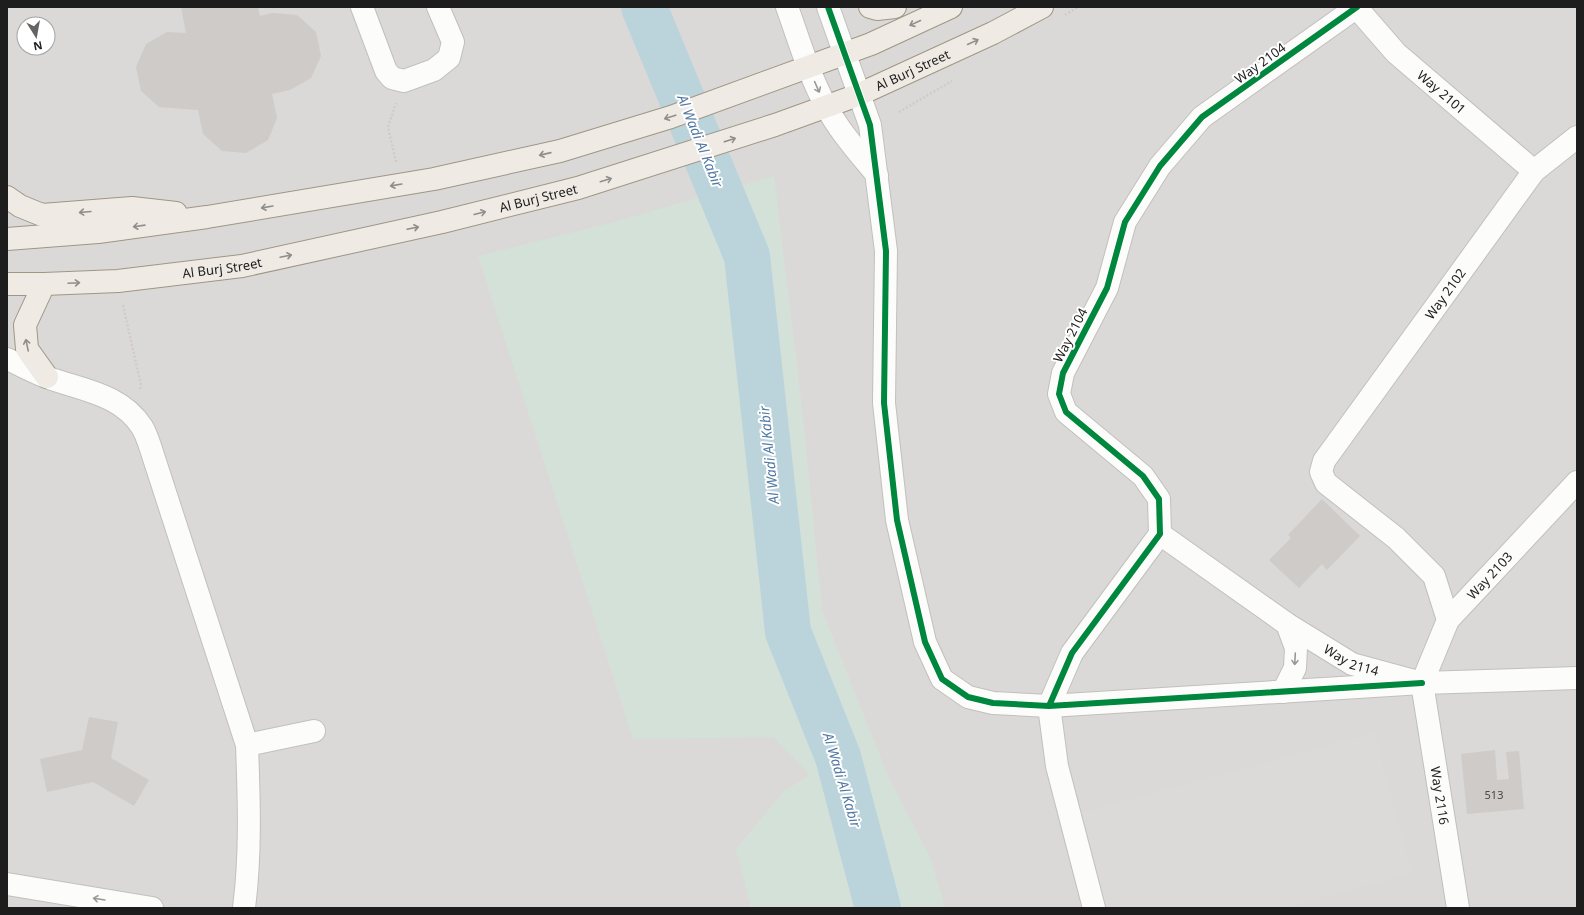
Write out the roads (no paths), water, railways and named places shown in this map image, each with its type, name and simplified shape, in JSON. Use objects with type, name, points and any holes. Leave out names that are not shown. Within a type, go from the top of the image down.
[{"type":"main road","points":[[870,7],[877,10],[896,7]]},
{"type":"main road","points":[[7,239],[98,232],[207,217],[434,179],[560,151],[671,117],[872,44],[951,7]]},
{"type":"main road","name":"Al Burj Street","points":[[7,284],[118,281],[242,266],[442,222],[578,188],[775,125],[858,95],[993,33],[1042,7]]},
{"type":"main road","points":[[7,197],[20,206],[42,215],[132,208],[207,217]]},
{"type":"main road","points":[[44,284],[25,325],[27,348],[47,378]]},
{"type":"street","points":[[362,7],[386,71],[392,78],[404,80],[434,70],[449,58],[453,42],[438,7]]},
{"type":"street","points":[[787,7],[808,66],[826,107],[844,135],[877,174]]},
{"type":"street","points":[[828,7],[858,95],[870,125],[886,251],[884,404],[897,520],[925,642],[942,679],[968,697],[993,703],[1049,706],[1422,683]]},
{"type":"street","name":"Way 2101","points":[[1356,7],[1396,53],[1534,171]]},
{"type":"street","name":"Way 2104","points":[[1160,534],[1159,499],[1143,476],[1066,412],[1059,394],[1063,372],[1107,288],[1125,222],[1160,166],[1202,117],[1356,7]]},
{"type":"street","name":"Way 2102","points":[[1448,620],[1434,576],[1396,538],[1326,484],[1322,472],[1324,460],[1534,171],[1577,138]]},
{"type":"street","points":[[7,359],[47,378]]},
{"type":"street","points":[[7,372],[47,378],[97,393],[116,401],[132,415],[142,427],[150,446],[247,745],[249,804],[248,880],[244,908]]},
{"type":"street","name":"Way 2103","points":[[1422,683],[1448,620],[1577,482]]},
{"type":"street","points":[[1094,908],[1057,766],[1049,706],[1072,653],[1160,534]]},
{"type":"street","name":"Way 2114","points":[[1160,534],[1287,624],[1352,664],[1422,683],[1577,678]]},
{"type":"street","points":[[1283,692],[1295,668],[1296,648],[1287,624]]},
{"type":"street","name":"Way 2116","points":[[1422,683],[1458,908]]},
{"type":"street","points":[[247,745],[314,732]]},
{"type":"street","points":[[7,884],[152,908]]},
{"type":"waterway","name":"Al Wadi Al Kabir","points":[[644,7],[747,256],[788,632],[838,757],[878,908]]}]
